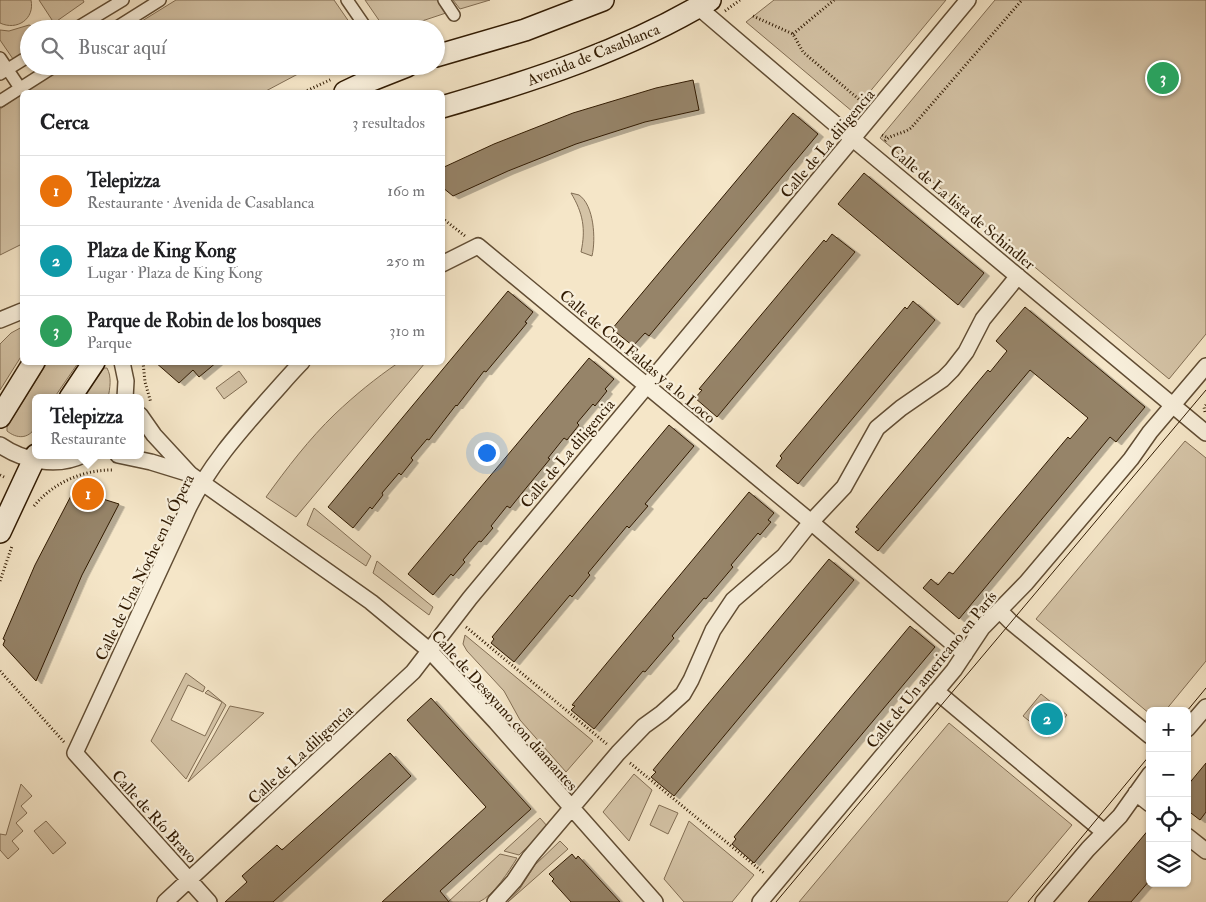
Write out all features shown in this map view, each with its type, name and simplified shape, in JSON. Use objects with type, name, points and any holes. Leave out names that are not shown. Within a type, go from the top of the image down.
[{"type":"main road","points":[[445,53],[525,30],[603,0]]},
{"type":"main road","name":"Avenida de Casablanca","points":[[445,106],[570,66],[617,47],[704,4]]},
{"type":"main road","points":[[349,90],[384,75]]},
{"type":"main road","points":[[0,417],[32,365]]},
{"type":"main road","points":[[73,394],[92,365]]},
{"type":"main road","points":[[7,536],[34,459]]},
{"type":"street","points":[[90,20],[123,0]]},
{"type":"street","points":[[128,20],[160,0]]},
{"type":"street","points":[[348,0],[361,20]]},
{"type":"street","points":[[444,0],[454,15]]},
{"type":"street","name":"Calle de La diligencia","points":[[165,902],[407,678],[470,598],[968,0]]},
{"type":"street","name":"Calle de La lista de Schindler","points":[[704,4],[853,138],[1206,433]]},
{"type":"street","points":[[0,58],[4,71],[20,88]]},
{"type":"street","points":[[4,71],[20,61]]},
{"type":"street","points":[[0,101],[41,75]]},
{"type":"street","points":[[445,262],[478,246]]},
{"type":"street","name":"Calle de Con Faldas y a lo Loco","points":[[478,246],[811,522]]},
{"type":"street","points":[[495,902],[514,881],[530,857],[635,734],[683,694],[692,680],[713,630],[733,600],[779,561],[811,522],[844,487],[877,428],[901,408],[942,379],[959,362],[983,319],[1018,276]]},
{"type":"street","points":[[1,320],[20,312]]},
{"type":"street","points":[[122,365],[127,394]]},
{"type":"street","name":"Calle de Una Noche en la Ópera","points":[[75,753],[187,511],[196,479],[299,365]]},
{"type":"street","name":"Calle de Un americano en París","points":[[760,902],[936,691],[965,654],[982,628],[1026,583],[1131,460],[1150,432],[1206,366]]},
{"type":"street","name":"Calle de Desayuno con diamantes","points":[[147,412],[154,435],[196,479],[371,602],[430,651],[496,722],[656,902]]},
{"type":"street","points":[[0,445],[17,454],[32,456]]},
{"type":"street","points":[[41,459],[51,462],[64,462],[72,459]]},
{"type":"street","name":"Calle de Desayuno con diamantes","points":[[118,463],[151,462],[196,479]]},
{"type":"street","points":[[811,522],[965,654]]},
{"type":"street","points":[[999,610],[1011,622],[1146,733]]},
{"type":"street","points":[[936,691],[1104,832]]},
{"type":"street","points":[[1191,724],[1206,707]]},
{"type":"street","name":"Calle de Río Bravo","points":[[75,753],[209,902]]},
{"type":"street","points":[[1043,902],[1088,849],[1120,816],[1146,779]]},
{"type":"street","points":[[1136,793],[1146,801]]},
{"type":"street","points":[[1191,839],[1206,851]]},
{"type":"path","points":[[793,34],[834,0]]},
{"type":"path","points":[[885,142],[888,138],[902,134],[911,128],[1022,0]]},
{"type":"path","points":[[753,16],[793,34],[803,52],[862,102]]},
{"type":"path","points":[[882,135],[888,138]]},
{"type":"path","points":[[445,220],[478,246]]},
{"type":"path","points":[[143,365],[147,392],[147,412]]},
{"type":"path","points":[[29,512],[47,493],[65,481],[118,463]]},
{"type":"path","points":[[0,581],[7,536]]},
{"type":"path","points":[[0,671],[62,739]]},
{"type":"shaded area","points":[[0,0],[31,0],[32,7],[25,20],[20,20],[20,23],[13,25],[0,23]]},
{"type":"shaded area","points":[[39,0],[83,0],[84,2],[58,20],[52,20]]},
{"type":"shaded area","points":[[176,0],[334,0],[348,20],[144,20]]},
{"type":"shaded area","points":[[365,0],[437,0],[446,13],[425,20],[379,20]]},
{"type":"shaded area","points":[[453,0],[490,0],[460,9]]},
{"type":"shaded area","points":[[774,0],[946,0],[853,112],[746,22]]},
{"type":"shaded area","points":[[995,0],[1206,0],[1206,334],[1169,379],[880,138]]},
{"type":"shaded area","points":[[20,28],[20,55],[13,59],[0,40],[0,30],[9,31]]},
{"type":"shaded area","points":[[52,75],[296,75],[268,90],[27,90]]},
{"type":"shaded area","points":[[20,95],[20,245],[0,255],[0,109]]},
{"type":"shaded area","points":[[571,193],[579,195],[584,200],[591,214],[594,232],[592,256],[581,252],[583,228],[581,214]]},
{"type":"shaded area","points":[[20,328],[20,358],[0,390],[0,344],[11,333]]},
{"type":"shaded area","points":[[46,365],[77,365],[57,394],[32,394],[32,432],[22,437],[7,431],[7,427]]},
{"type":"shaded area","points":[[395,365],[423,365],[296,517],[266,497],[316,433],[358,393]]},
{"type":"shaded area","points":[[104,368],[107,368],[110,375],[109,394],[86,394]]},
{"type":"shaded area","points":[[239,371],[247,382],[224,399],[216,388]]},
{"type":"shaded area","points":[[1185,441],[1206,458],[1206,661],[1168,707],[1146,707],[1146,711],[1036,619]]},
{"type":"shaded area","points":[[314,508],[371,556],[366,566],[307,525]]},
{"type":"shaded area","points":[[377,561],[433,607],[429,615],[373,573]]},
{"type":"shaded area","points":[[465,635],[593,741],[566,772],[520,720],[504,691],[467,651],[463,644]]},
{"type":"shaded area","points":[[186,673],[205,687],[203,692],[188,685],[171,720],[205,736],[222,702],[205,693],[208,690],[226,705],[186,779],[151,741]]},
{"type":"shaded area","points":[[1041,694],[1067,715],[1049,737],[1023,716]]},
{"type":"shaded area","points":[[230,706],[264,713],[188,782]]},
{"type":"shaded area","points":[[949,723],[1072,825],[1007,902],[799,902]]},
{"type":"shaded area","points":[[634,774],[652,790],[629,841],[603,812]]},
{"type":"shaded area","points":[[21,784],[32,796],[21,806],[27,813],[16,823],[23,831],[12,841],[19,849],[8,859],[0,850],[0,834],[6,835]]},
{"type":"shaded area","points":[[659,805],[678,813],[668,834],[650,825]]},
{"type":"shaded area","points":[[540,818],[548,827],[519,855],[504,851]]},
{"type":"shaded area","points":[[46,821],[66,843],[53,854],[34,831]]},
{"type":"shaded area","points":[[689,821],[754,875],[732,902],[684,902],[664,879]]},
{"type":"shaded area","points":[[560,841],[568,849],[508,902],[519,890],[535,865]]},
{"type":"shaded area","points":[[500,854],[517,858],[501,882],[485,899],[479,902],[448,902]]},
{"type":"building","points":[[693,80],[699,110],[645,122],[576,144],[508,171],[453,196],[445,189],[445,167],[494,144],[573,113],[656,88]]},
{"type":"building","points":[[793,113],[818,134],[649,336],[645,333],[633,346],[612,329]]},
{"type":"building","points":[[864,173],[984,273],[958,305],[838,204]]},
{"type":"building","points":[[832,234],[855,252],[717,417],[695,398],[702,390],[699,389],[824,240],[826,242]]},
{"type":"building","points":[[508,291],[533,312],[525,322],[527,323],[486,372],[484,371],[429,440],[427,439],[411,458],[413,460],[401,475],[399,473],[382,493],[383,495],[372,509],[370,507],[353,528],[328,507]]},
{"type":"building","points":[[913,301],[935,320],[798,484],[776,466],[782,458],[780,456],[905,307],[907,309]]},
{"type":"building","points":[[1025,307],[1145,407],[1116,442],[1110,437],[959,619],[923,588],[931,579],[938,585],[949,572],[953,574],[1068,437],[1070,439],[1088,418],[1030,370],[878,551],[855,532],[859,529],[856,527],[988,370],[990,372],[1007,351],[996,341]]},
{"type":"building","points":[[589,358],[614,379],[605,389],[607,391],[595,406],[593,404],[577,423],[579,425],[567,440],[564,438],[548,458],[550,459],[510,508],[507,506],[491,526],[493,528],[463,560],[465,562],[453,576],[451,574],[433,595],[408,574]]},
{"type":"building","points":[[158,365],[213,365],[199,377],[193,370],[179,383]]},
{"type":"building","points":[[669,425],[694,446],[645,504],[648,506],[629,528],[627,526],[588,573],[590,575],[572,597],[570,595],[514,662],[491,643],[494,639],[492,637]]},
{"type":"building","points":[[74,490],[119,504],[82,575],[36,681],[3,645],[5,640],[3,639],[35,565]]},
{"type":"building","points":[[749,492],[774,513],[768,520],[771,522],[760,535],[758,533],[731,565],[733,567],[672,636],[674,638],[594,729],[571,710],[575,706],[572,705]]},
{"type":"building","points":[[829,559],[854,580],[674,796],[651,777],[656,772],[653,770]]},
{"type":"building","points":[[910,626],[935,647],[754,863],[732,844],[736,839],[734,837]]},
{"type":"building","points":[[431,698],[531,809],[440,891],[449,902],[382,902],[486,807],[407,720]]},
{"type":"building","points":[[390,753],[411,776],[273,902],[225,902],[247,882],[242,876],[277,845],[282,850]]},
{"type":"building","points":[[1206,763],[1206,812],[1200,820],[1191,813],[1191,781]]},
{"type":"building","points":[[1146,833],[1146,885],[1131,902],[1088,902]]},
{"type":"building","points":[[572,854],[576,859],[578,856],[620,902],[571,902],[552,881],[554,879],[549,874]]},
{"type":"tram line","points":[[776,902],[1206,390]]},
{"type":"tram line","points":[[1190,707],[1206,688]]},
{"type":"tram line","points":[[1028,902],[1146,760]]},
{"type":"place","name":"Parque de Robin de los bosques","points":[[1163,78]]},
{"type":"place","name":"Telepizza","points":[[88,494]]},
{"type":"place","name":"Plaza de King Kong","points":[[1047,719]]}]
